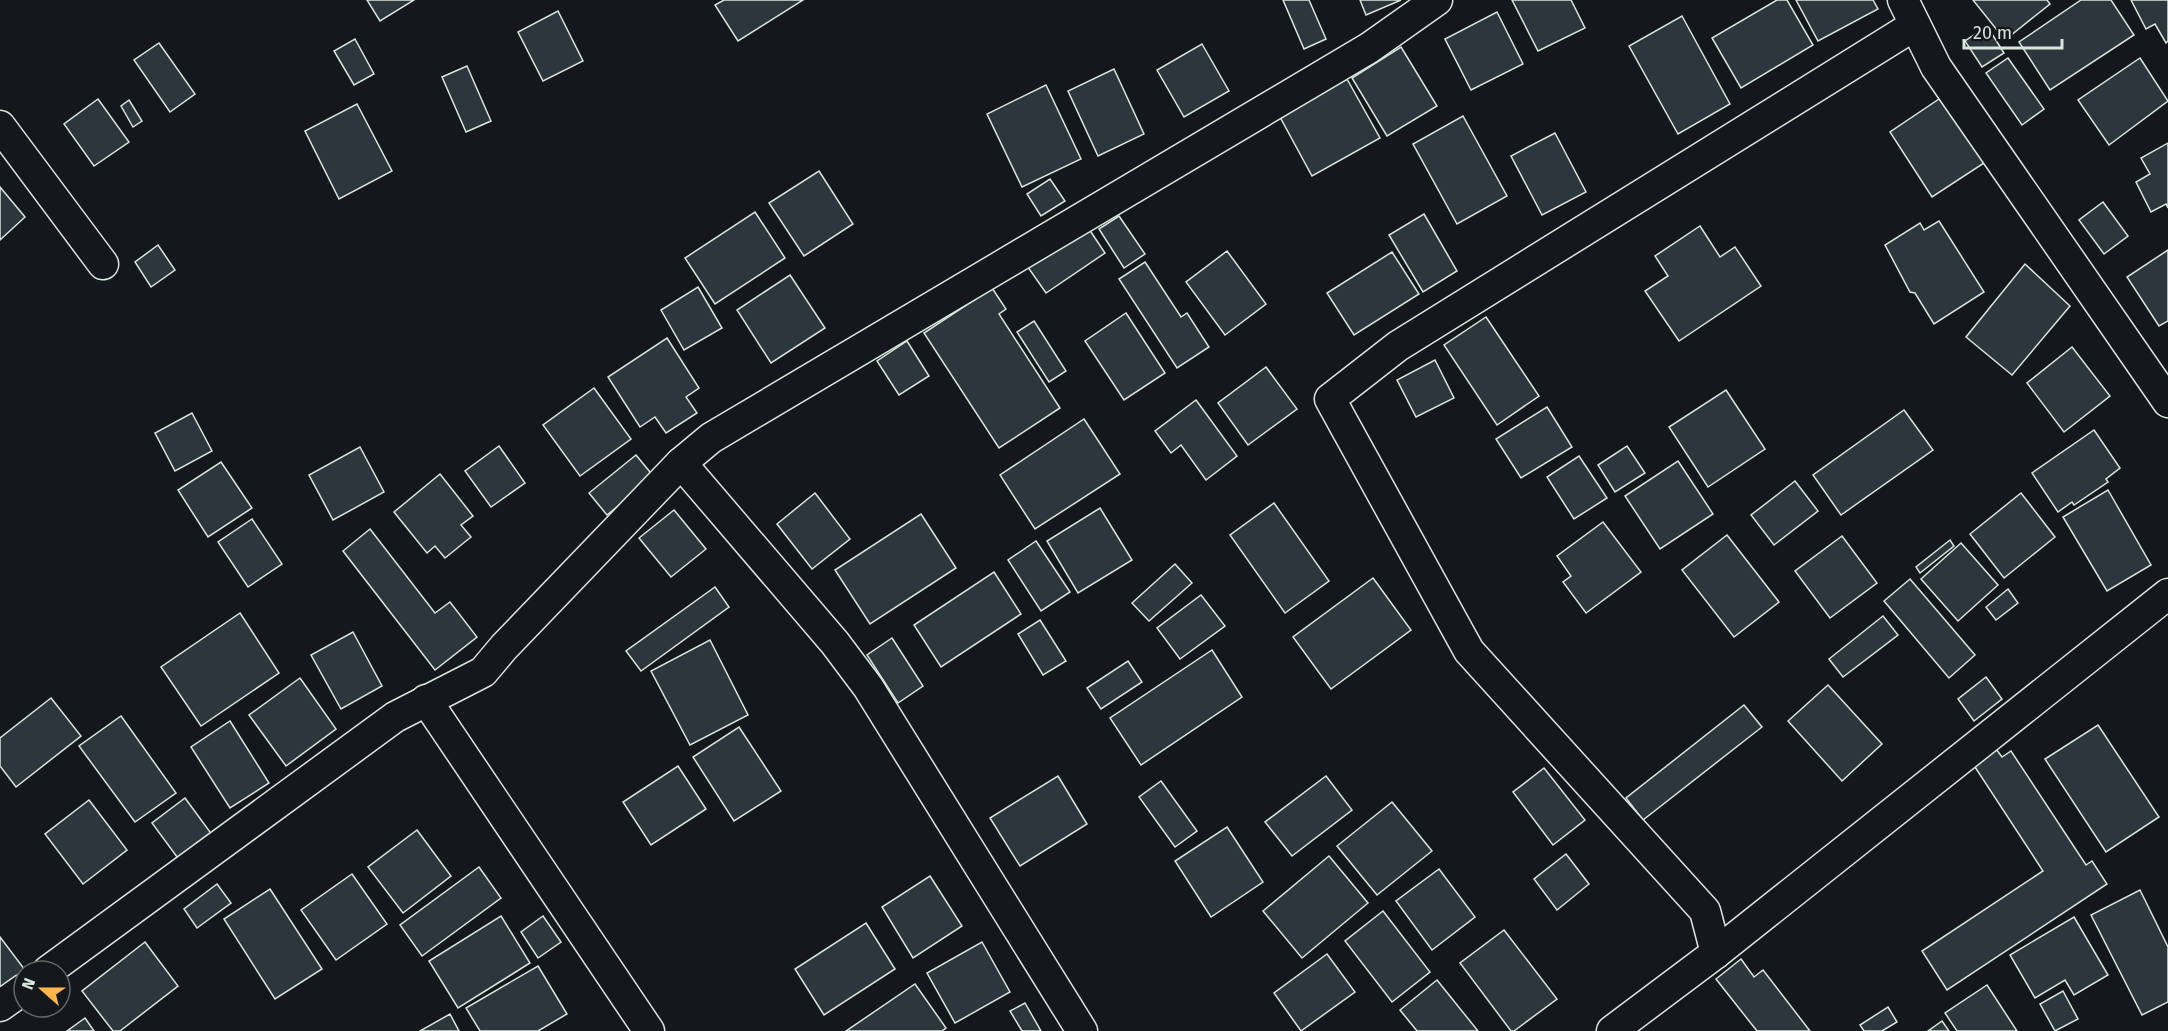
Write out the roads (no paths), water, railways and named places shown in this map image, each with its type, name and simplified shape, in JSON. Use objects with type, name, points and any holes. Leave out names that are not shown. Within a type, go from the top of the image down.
[{"type":"street","points":[[64,959],[395,717],[483,672],[504,647],[681,463],[711,438],[1368,48],[1437,0]]},
{"type":"street","points":[[1716,953],[1705,911],[1469,651],[1330,399],[1398,346],[1909,12],[1936,67],[2168,402]]},
{"type":"street","points":[[0,126],[103,264]]},
{"type":"street","points":[[681,463],[835,643],[868,687],[1082,1031]]},
{"type":"street","points":[[1612,1031],[1716,953],[2168,594]]},
{"type":"street","points":[[426,700],[649,1031]]}]
